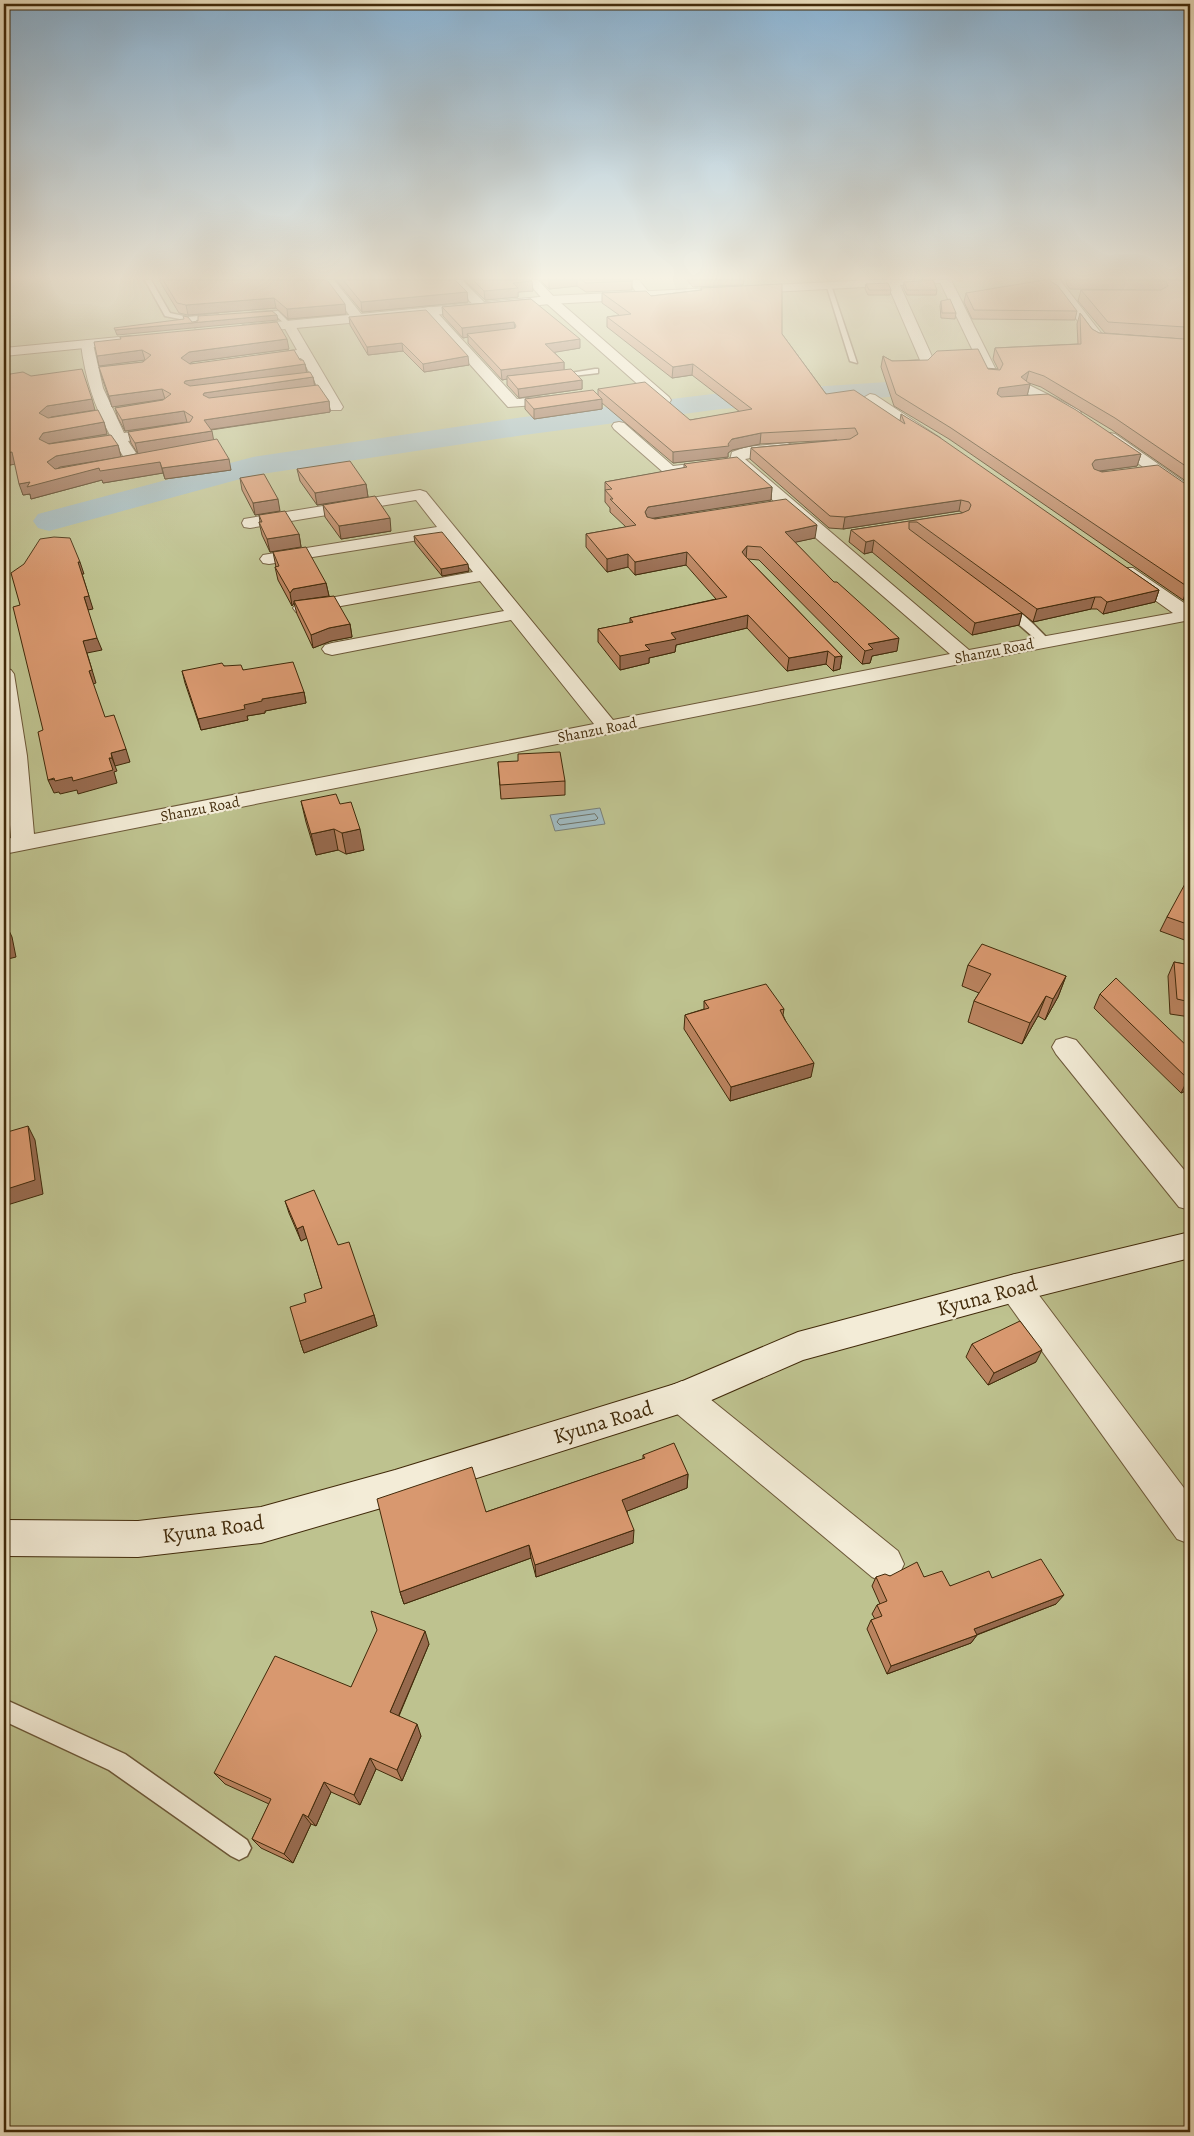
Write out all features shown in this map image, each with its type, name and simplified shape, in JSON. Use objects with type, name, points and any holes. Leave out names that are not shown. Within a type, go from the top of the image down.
[{"type":"street","points":[[88,380],[119,438],[138,460],[115,464]]},
{"type":"street","points":[[316,380],[322,391],[336,407]]},
{"type":"street","points":[[497,380],[513,404],[517,405],[581,396]]},
{"type":"street","points":[[641,380],[664,400]]},
{"type":"street","points":[[629,389],[648,386]]},
{"type":"street","points":[[1024,395],[1049,399],[1090,424],[1190,493]]},
{"type":"street","points":[[870,398],[943,444]]},
{"type":"street","points":[[88,417],[126,411]]},
{"type":"street","points":[[619,426],[660,464],[672,470],[740,462]]},
{"type":"street","points":[[62,447],[177,429]]},
{"type":"street","points":[[799,448],[746,452],[737,456],[740,462],[786,504],[965,657]]},
{"type":"street","points":[[1132,473],[1158,470]]},
{"type":"street","points":[[250,523],[420,495],[608,728]]},
{"type":"street","points":[[767,507],[786,504]]},
{"type":"street","points":[[269,559],[448,530]]},
{"type":"street","points":[[822,534],[843,536]]},
{"type":"street","points":[[1112,561],[1190,615]]},
{"type":"street","points":[[302,608],[485,575]]},
{"type":"street","points":[[332,649],[516,614]]},
{"type":"street","name":"Shanzu Road","points":[[13,846],[608,728],[854,670],[965,657],[1190,615]]},
{"type":"street","points":[[4,674],[16,756],[13,846]]},
{"type":"street","points":[[1066,1047],[1190,1198]]},
{"type":"street","name":"Kyuna Road","points":[[4,1538],[138,1539],[261,1525],[395,1487],[682,1397],[798,1347],[1015,1288],[1190,1245]]},
{"type":"street","points":[[1015,1288],[1190,1526]]},
{"type":"street","points":[[682,1397],[885,1564]]},
{"type":"lane","points":[[998,602],[1026,623],[1044,641]]},
{"type":"lane","points":[[4,1710],[117,1762],[240,1848]]},
{"type":"green space","points":[[4,380],[1190,380],[1190,2132],[4,2132]]},
{"type":"water","points":[[600,808],[605,824],[555,831],[550,815]]},
{"type":"building","points":[[4,380],[86,380],[92,399],[47,406],[39,413],[48,418],[98,410],[104,422],[43,433],[39,439],[49,444],[111,435],[118,445],[56,456],[47,462],[55,469],[217,439],[229,459],[162,468],[160,462],[100,471],[99,468],[27,487],[30,482],[19,484],[12,452],[4,453]]},
{"type":"building","points":[[103,380],[194,380],[185,381],[184,383],[190,386],[244,380],[295,380],[204,393],[203,395],[209,398],[318,385],[329,401],[204,420],[212,431],[135,443],[128,432],[190,422],[193,417],[184,411],[122,420],[115,408],[163,400],[171,394],[162,389],[109,396]]},
{"type":"building","points":[[510,380],[582,380],[518,389]]},
{"type":"building","points":[[714,380],[815,380],[826,394],[854,390],[905,424],[901,414],[939,437],[1159,590],[1107,602],[1101,597],[1095,597],[1037,609],[917,522],[909,522],[909,529],[1022,613],[975,623],[874,540],[866,542],[851,530],[962,513],[969,510],[971,505],[969,502],[961,500],[845,517],[830,516],[751,448],[850,439],[858,434],[855,428],[761,433],[732,439],[728,444],[729,446],[673,452],[598,389],[645,382],[690,420],[752,409]]},
{"type":"building","points":[[891,380],[1024,380],[1030,384],[999,388],[997,394],[1001,397],[1048,394],[1076,410],[1141,454],[1095,460],[1092,464],[1094,469],[1102,472],[1158,465],[1190,486],[1190,587],[951,428],[896,394]]},
{"type":"building","points":[[1050,380],[1190,380],[1190,469],[1115,418]]},
{"type":"building","points":[[593,390],[602,399],[534,409],[525,399]]},
{"type":"building","points":[[737,457],[772,487],[648,507],[645,512],[647,517],[655,519],[786,499],[817,525],[785,532],[834,582],[837,582],[899,638],[868,644],[873,649],[865,651],[761,547],[747,546],[742,552],[746,557],[842,656],[835,657],[828,651],[789,658],[748,615],[671,633],[676,639],[645,645],[650,650],[620,656],[598,629],[633,622],[630,618],[727,597],[687,552],[635,562],[628,554],[607,559],[586,534],[636,525],[610,499],[613,499],[605,490],[612,489],[605,482],[687,467],[684,464]]},
{"type":"building","points":[[350,461],[366,484],[315,493],[297,469]]},
{"type":"building","points":[[264,474],[278,499],[253,503],[240,478]]},
{"type":"building","points":[[375,496],[390,518],[339,526],[323,505]]},
{"type":"building","points":[[285,511],[299,534],[267,539],[259,522],[262,522],[259,515]]},
{"type":"building","points":[[442,532],[468,564],[441,569],[414,536]]},
{"type":"building","points":[[54,537],[70,538],[80,562],[78,562],[89,596],[84,597],[97,638],[83,641],[92,670],[89,671],[105,717],[114,715],[126,749],[111,753],[112,758],[109,758],[113,770],[73,781],[72,777],[55,781],[54,778],[48,780],[38,732],[43,730],[13,607],[20,605],[11,573],[24,564],[40,539]]},
{"type":"building","points":[[306,547],[326,583],[293,589],[290,593],[275,567],[279,566],[273,552]]},
{"type":"building","points":[[334,596],[350,624],[329,628],[311,635],[294,601]]},
{"type":"building","points":[[293,662],[304,692],[262,699],[262,701],[244,705],[245,709],[198,719],[182,671],[222,663],[224,666],[241,665],[243,670]]},
{"type":"building","points":[[560,752],[565,781],[500,785],[498,762],[518,761],[518,754]]},
{"type":"building","points":[[336,794],[340,804],[351,802],[360,829],[342,833],[334,829],[311,834],[301,801]]},
{"type":"building","points":[[1186,882],[1190,883],[1190,925],[1167,917]]},
{"type":"building","points":[[4,921],[8,939],[4,940]]},
{"type":"building","points":[[982,944],[1066,976],[1053,999],[1046,996],[1030,1023],[974,1001],[991,974],[968,965]]},
{"type":"building","points":[[1174,962],[1190,965],[1190,1002],[1177,999]]},
{"type":"building","points":[[1116,978],[1190,1049],[1190,1078],[1188,1079],[1100,994]]},
{"type":"building","points":[[766,984],[784,1009],[780,1010],[785,1020],[814,1063],[731,1087],[685,1015],[709,1008],[704,1001]]},
{"type":"building","points":[[28,1126],[35,1180],[4,1190],[4,1133]]},
{"type":"building","points":[[314,1190],[338,1245],[349,1242],[374,1315],[300,1341],[290,1307],[306,1302],[304,1294],[322,1288],[303,1226],[297,1229],[285,1201]]},
{"type":"building","points":[[1020,1321],[1042,1350],[994,1373],[972,1344]]},
{"type":"building","points":[[674,1443],[688,1474],[622,1500],[634,1530],[535,1565],[529,1545],[400,1592],[377,1499],[472,1467],[486,1512],[645,1458],[643,1455]]},
{"type":"building","points":[[1041,1559],[1064,1595],[974,1629],[977,1635],[891,1666],[871,1620],[882,1616],[877,1605],[887,1601],[876,1577],[885,1574],[890,1576],[917,1562],[924,1577],[942,1571],[950,1586],[989,1571],[992,1578]]},
{"type":"building","points":[[371,1611],[425,1631],[390,1712],[417,1724],[397,1770],[370,1758],[354,1795],[324,1782],[308,1817],[303,1814],[284,1854],[252,1839],[271,1799],[214,1773],[275,1656],[351,1687],[377,1630]]},
{"type":"waterway","points":[[49,521],[253,466],[524,426],[721,401],[963,385]]}]
